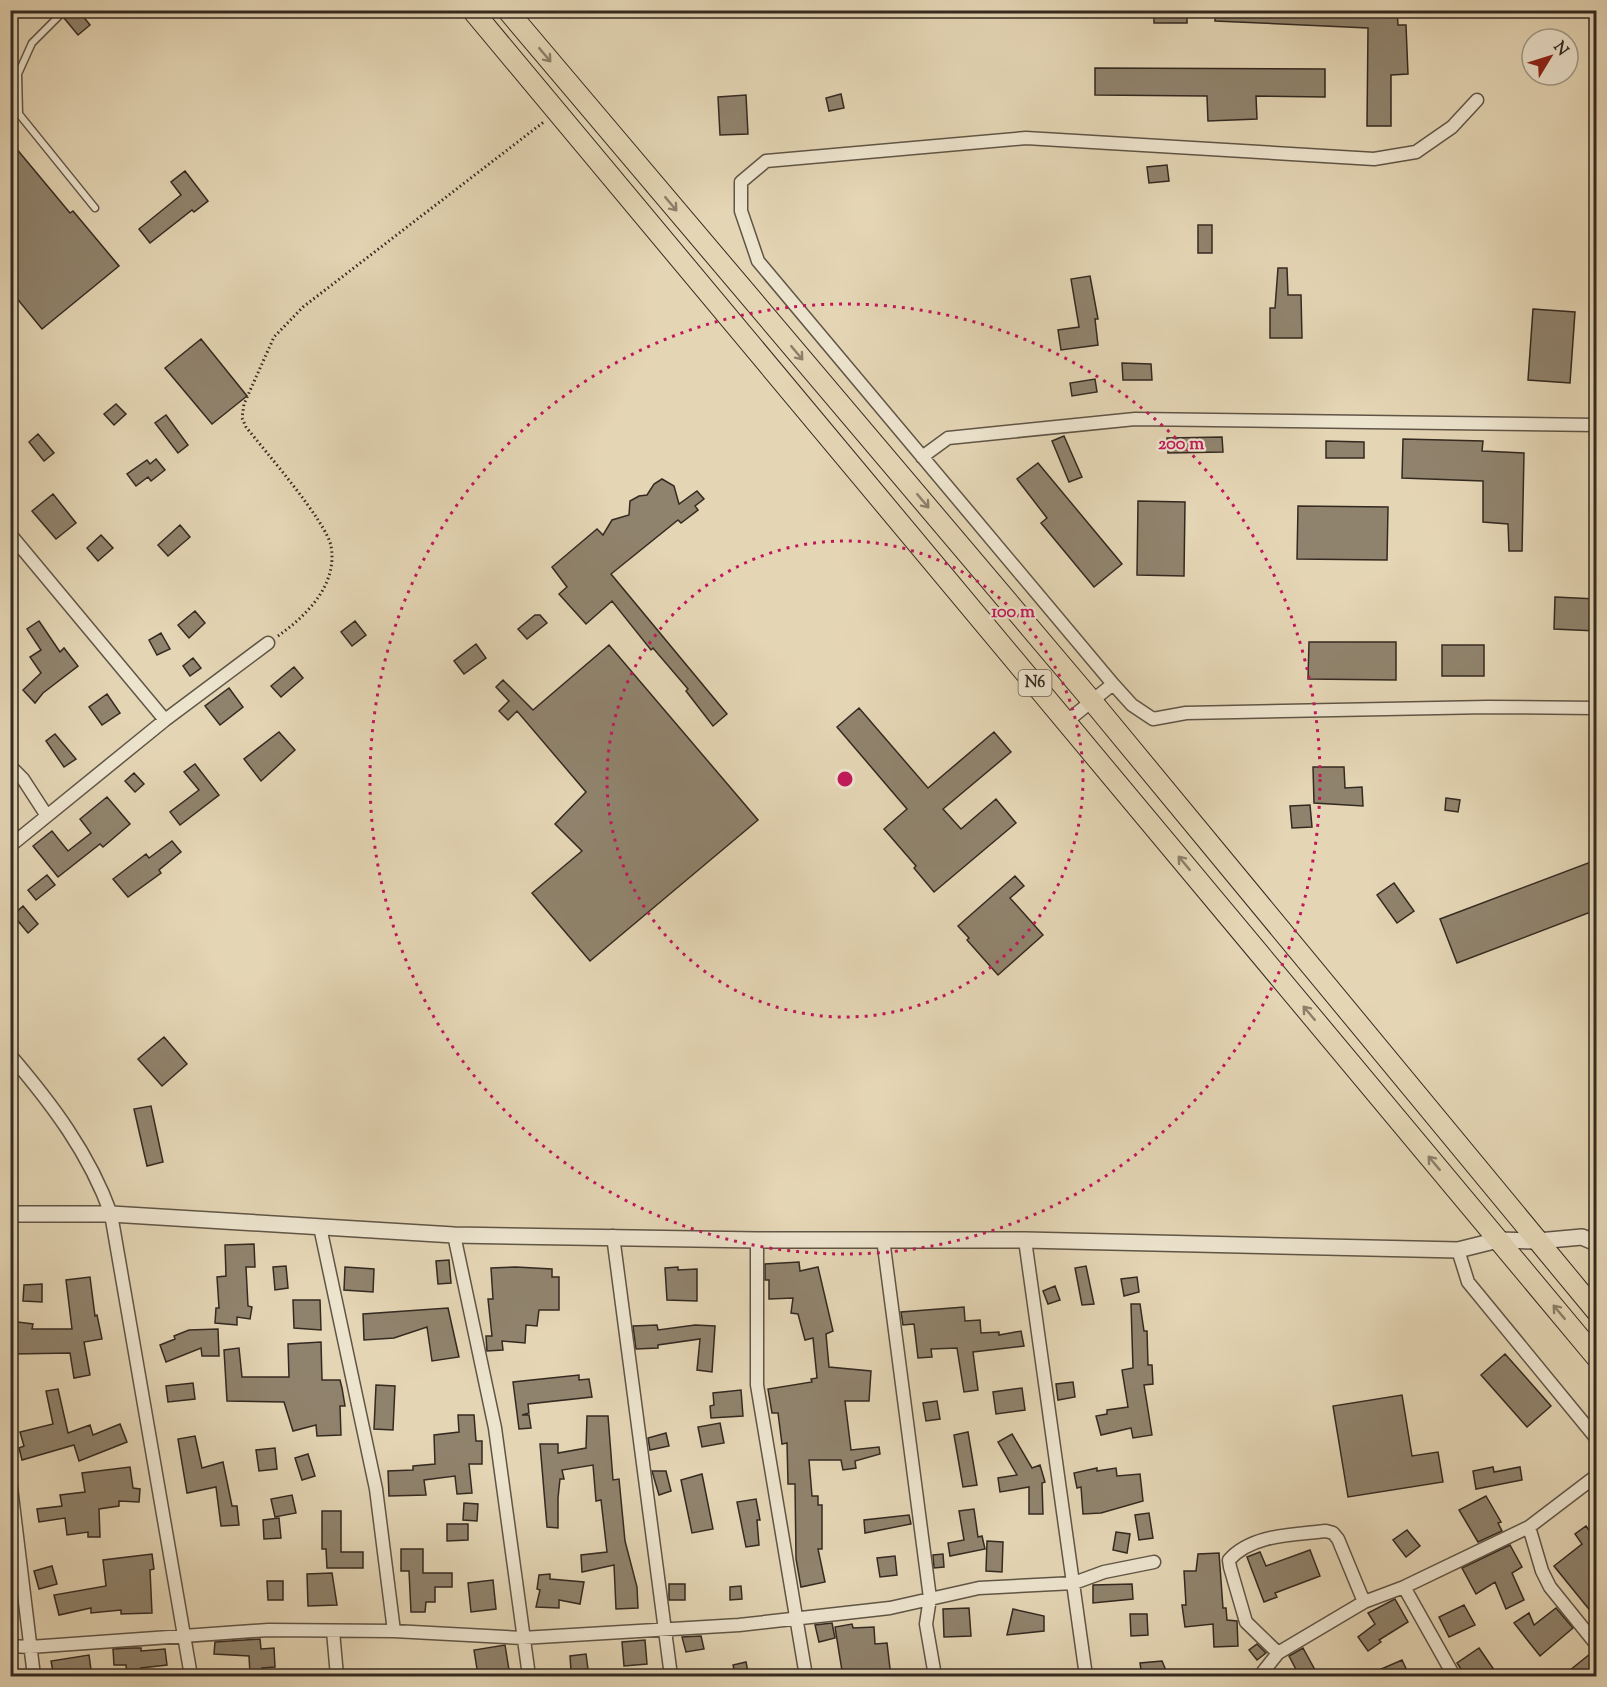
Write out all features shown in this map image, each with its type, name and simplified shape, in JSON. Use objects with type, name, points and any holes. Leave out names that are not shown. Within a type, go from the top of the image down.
[{"type":"highway","name":"N6","points":[[472,10],[1596,1357]]},
{"type":"highway","name":"N6","points":[[507,10],[1092,700],[1596,1311]]},
{"type":"street","points":[[1477,100],[1452,127],[1416,152],[1374,159],[1026,138],[766,161],[741,182],[741,211],[758,261],[1113,684],[1132,705],[1153,719],[1186,713],[1488,707],[1596,708]]},
{"type":"street","points":[[922,456],[948,438],[1135,419],[1596,425]]},
{"type":"street","points":[[10,534],[165,720]]},
{"type":"street","points":[[10,846],[165,720],[268,644]]},
{"type":"street","points":[[1066,722],[1113,684]]},
{"type":"street","points":[[10,765],[23,779],[46,816]]},
{"type":"street","points":[[10,1055],[43,1093],[80,1146],[99,1180],[111,1214],[191,1677]]},
{"type":"street","points":[[10,1214],[111,1214],[454,1235],[757,1240],[1025,1240],[1458,1250],[1498,1240],[1538,1241],[1582,1237],[1596,1243]]},
{"type":"street","points":[[320,1227],[376,1489],[394,1631]]},
{"type":"street","points":[[454,1235],[495,1428],[529,1677]]},
{"type":"street","points":[[613,1236],[671,1677]]},
{"type":"street","points":[[882,1239],[930,1598],[926,1624],[934,1677]]},
{"type":"street","points":[[757,1240],[758,1385],[806,1677]]},
{"type":"street","points":[[1025,1240],[1086,1677]]},
{"type":"street","points":[[1458,1250],[1468,1282],[1596,1438]]},
{"type":"street","points":[[1263,1677],[1263,1672],[1278,1653],[1364,1602],[1404,1587],[1529,1527],[1596,1476]]},
{"type":"street","points":[[10,1479],[34,1677]]},
{"type":"street","points":[[1529,1527],[1542,1571],[1550,1587],[1596,1644]]},
{"type":"street","points":[[1278,1653],[1254,1633],[1246,1622],[1230,1567],[1229,1560],[1235,1554],[1274,1537],[1326,1531],[1333,1533],[1364,1602]]},
{"type":"street","points":[[10,1646],[30,1647],[184,1634],[268,1630],[394,1631],[522,1638],[739,1625],[890,1608],[978,1588],[1074,1583],[1104,1572],[1154,1562]]},
{"type":"street","points":[[1404,1587],[1454,1677]]},
{"type":"street","points":[[333,1631],[337,1677]]},
{"type":"lane","points":[[65,10],[32,43],[18,74],[19,114],[95,208]]},
{"type":"path","points":[[268,644],[303,617],[315,603],[331,568],[331,545],[317,519],[246,427],[242,418],[244,404],[274,337],[303,307],[558,111]]},
{"type":"building","points":[[72,10],[78,10],[90,25],[78,35],[64,18]]},
{"type":"building","points":[[1154,10],[1187,10],[1187,23],[1154,23]]},
{"type":"building","points":[[1215,10],[1397,10],[1398,25],[1406,25],[1408,74],[1391,75],[1391,126],[1367,126],[1368,28],[1215,21]]},
{"type":"building","points":[[1095,68],[1325,69],[1325,97],[1256,96],[1257,119],[1208,121],[1207,96],[1095,95]]},
{"type":"building","points":[[841,94],[844,108],[829,111],[826,98]]},
{"type":"building","points":[[746,95],[748,134],[720,135],[718,97]]},
{"type":"building","points":[[10,141],[70,213],[73,211],[119,266],[42,329],[10,290]]},
{"type":"building","points":[[1167,165],[1169,181],[1149,183],[1147,167]]},
{"type":"building","points":[[185,171],[208,201],[194,212],[192,210],[150,243],[139,229],[181,195],[171,182]]},
{"type":"building","points":[[1198,225],[1212,225],[1212,253],[1198,253]]},
{"type":"building","points":[[1278,268],[1287,268],[1288,295],[1301,295],[1302,338],[1270,338],[1270,308],[1275,308]]},
{"type":"building","points":[[1090,276],[1098,319],[1095,319],[1098,345],[1061,350],[1058,330],[1079,327],[1071,279]]},
{"type":"building","points":[[1533,309],[1575,312],[1570,383],[1528,380]]},
{"type":"building","points":[[201,339],[247,396],[212,424],[165,368]]},
{"type":"building","points":[[1122,363],[1151,364],[1152,380],[1123,380]]},
{"type":"building","points":[[1095,379],[1097,392],[1072,396],[1070,383]]},
{"type":"building","points":[[116,404],[126,414],[114,425],[104,414]]},
{"type":"building","points":[[166,415],[188,445],[178,453],[155,423]]},
{"type":"building","points":[[38,434],[54,453],[44,461],[29,442]]},
{"type":"building","points":[[1064,436],[1082,477],[1069,482],[1052,441]]},
{"type":"building","points":[[1222,437],[1223,452],[1168,453],[1167,438]]},
{"type":"building","points":[[1403,439],[1483,441],[1482,451],[1524,453],[1522,551],[1509,551],[1508,524],[1483,522],[1483,481],[1402,478]]},
{"type":"building","points":[[1326,441],[1364,442],[1364,458],[1326,458]]},
{"type":"building","points":[[156,459],[165,470],[151,481],[148,477],[136,486],[127,474],[147,460],[150,464]]},
{"type":"building","points":[[1038,463],[1122,564],[1094,587],[1041,523],[1047,518],[1017,479]]},
{"type":"building","points":[[662,479],[674,486],[679,504],[697,491],[704,499],[695,506],[698,510],[681,523],[678,520],[611,574],[727,714],[713,726],[686,691],[688,689],[653,648],[651,650],[612,601],[586,624],[559,594],[567,587],[552,567],[597,529],[603,535],[612,520],[629,515],[630,501],[647,495],[654,484]]},
{"type":"building","points":[[53,494],[76,523],[56,539],[32,511]]},
{"type":"building","points":[[1138,501],[1185,502],[1184,576],[1137,575]]},
{"type":"building","points":[[1298,506],[1388,507],[1387,560],[1297,559]]},
{"type":"building","points":[[180,525],[190,537],[168,556],[158,545]]},
{"type":"building","points":[[101,535],[113,548],[98,561],[87,548]]},
{"type":"building","points":[[1555,597],[1596,599],[1596,631],[1554,629]]},
{"type":"building","points":[[195,611],[205,623],[189,638],[178,625]]},
{"type":"building","points":[[535,615],[540,615],[547,623],[527,639],[518,629]]},
{"type":"building","points":[[39,621],[60,652],[64,648],[78,666],[43,693],[35,703],[23,690],[41,673],[30,657],[41,650],[27,629]]},
{"type":"building","points":[[355,621],[366,635],[352,646],[341,632]]},
{"type":"building","points":[[161,633],[170,649],[157,655],[149,640]]},
{"type":"building","points":[[1309,642],[1396,642],[1396,680],[1308,679]]},
{"type":"building","points":[[476,644],[486,658],[464,674],[454,661]]},
{"type":"building","points":[[609,645],[758,820],[590,961],[532,893],[582,851],[555,824],[586,792],[517,711],[508,720],[499,711],[509,701],[496,687],[503,680],[533,710]]},
{"type":"building","points":[[1442,645],[1484,645],[1484,676],[1442,676]]},
{"type":"building","points":[[193,658],[201,668],[190,676],[183,666]]},
{"type":"building","points":[[294,667],[303,678],[281,697],[271,686]]},
{"type":"building","points":[[229,688],[243,707],[220,725],[205,706]]},
{"type":"building","points":[[107,694],[120,713],[102,725],[89,707]]},
{"type":"building","points":[[859,708],[928,788],[994,732],[1011,752],[943,809],[961,829],[996,799],[1016,823],[934,892],[914,868],[916,866],[884,829],[907,809],[837,727]]},
{"type":"building","points":[[279,732],[295,750],[261,781],[244,759]]},
{"type":"building","points":[[55,734],[76,759],[64,767],[46,741]]},
{"type":"building","points":[[195,764],[219,795],[180,825],[170,812],[199,790],[184,772]]},
{"type":"building","points":[[1313,767],[1344,767],[1345,788],[1362,787],[1363,806],[1314,803]]},
{"type":"building","points":[[134,773],[144,784],[135,792],[125,781]]},
{"type":"building","points":[[107,797],[130,824],[103,847],[100,844],[58,877],[33,846],[52,831],[68,851],[91,833],[80,819]]},
{"type":"building","points":[[1446,798],[1460,800],[1458,812],[1445,810]]},
{"type":"building","points":[[1310,805],[1312,827],[1292,828],[1290,806]]},
{"type":"building","points":[[172,841],[181,852],[159,870],[161,873],[128,897],[113,879],[146,854],[149,858]]},
{"type":"building","points":[[1596,860],[1596,910],[1457,963],[1440,919]]},
{"type":"building","points":[[47,875],[55,885],[36,900],[28,890]]},
{"type":"building","points":[[1015,876],[1024,886],[1010,898],[1043,935],[998,975],[967,940],[969,938],[958,926]]},
{"type":"building","points":[[1394,883],[1414,911],[1397,923],[1377,895]]},
{"type":"building","points":[[23,906],[38,924],[28,933],[13,915]]},
{"type":"building","points":[[164,1037],[187,1064],[162,1086],[138,1059]]},
{"type":"building","points":[[151,1106],[163,1162],[147,1166],[134,1109]]},
{"type":"building","points":[[254,1244],[255,1267],[246,1267],[248,1306],[252,1307],[250,1319],[237,1317],[237,1325],[215,1323],[216,1308],[219,1308],[217,1277],[226,1276],[225,1245]]},
{"type":"building","points":[[449,1260],[451,1283],[438,1284],[436,1261]]},
{"type":"building","points":[[799,1262],[800,1271],[818,1267],[833,1331],[826,1334],[829,1367],[871,1371],[869,1401],[845,1401],[851,1450],[879,1447],[880,1454],[855,1461],[856,1468],[843,1470],[841,1460],[809,1460],[812,1496],[818,1496],[818,1505],[822,1505],[822,1549],[818,1549],[825,1582],[801,1587],[796,1559],[795,1484],[788,1484],[787,1443],[782,1444],[778,1413],[772,1413],[768,1389],[812,1382],[811,1379],[817,1378],[813,1338],[805,1340],[798,1314],[791,1313],[793,1298],[769,1299],[769,1280],[765,1280],[765,1264]]},
{"type":"building","points":[[286,1266],[288,1288],[275,1290],[273,1267]]},
{"type":"building","points":[[1086,1266],[1094,1304],[1082,1305],[1075,1268]]},
{"type":"building","points":[[345,1267],[374,1269],[373,1292],[344,1290]]},
{"type":"building","points":[[678,1267],[678,1270],[697,1269],[697,1301],[667,1300],[665,1268]]},
{"type":"building","points":[[491,1268],[552,1269],[552,1277],[559,1277],[559,1310],[539,1310],[537,1326],[526,1325],[525,1343],[502,1341],[503,1350],[487,1351],[486,1336],[492,1336],[488,1299],[493,1299]]},
{"type":"building","points":[[90,1277],[95,1316],[97,1315],[102,1339],[84,1342],[90,1375],[74,1378],[70,1353],[13,1354],[10,1321],[33,1324],[32,1329],[72,1329],[66,1280]]},
{"type":"building","points":[[1137,1277],[1139,1292],[1124,1296],[1121,1279]]},
{"type":"building","points":[[42,1284],[42,1302],[23,1301],[24,1285]]},
{"type":"building","points":[[1055,1286],[1060,1300],[1048,1304],[1043,1291]]},
{"type":"building","points":[[293,1300],[320,1300],[321,1330],[294,1328]]},
{"type":"building","points":[[1131,1304],[1140,1304],[1144,1331],[1147,1331],[1148,1365],[1152,1365],[1153,1384],[1144,1385],[1152,1435],[1133,1438],[1131,1428],[1101,1435],[1096,1416],[1107,1414],[1107,1410],[1128,1407],[1122,1370],[1133,1368]]},
{"type":"building","points":[[964,1307],[965,1321],[980,1320],[981,1333],[999,1332],[999,1335],[1021,1331],[1024,1346],[973,1352],[978,1390],[964,1392],[957,1348],[931,1349],[932,1357],[918,1358],[914,1324],[903,1325],[901,1312]]},
{"type":"building","points":[[448,1308],[459,1357],[432,1361],[427,1327],[394,1338],[364,1340],[363,1314]]},
{"type":"building","points":[[657,1325],[658,1330],[695,1325],[715,1326],[712,1372],[697,1370],[700,1339],[658,1345],[658,1348],[636,1349],[633,1326]]},
{"type":"building","points":[[218,1329],[219,1356],[202,1356],[201,1348],[166,1362],[160,1345],[175,1339],[174,1336],[189,1330]]},
{"type":"building","points":[[321,1342],[322,1380],[340,1380],[342,1388],[345,1406],[340,1406],[341,1435],[317,1436],[316,1425],[293,1431],[284,1402],[227,1401],[224,1350],[239,1348],[242,1377],[289,1377],[288,1344]]},
{"type":"building","points":[[1505,1354],[1551,1406],[1527,1427],[1481,1375]]},
{"type":"building","points":[[579,1375],[579,1380],[589,1379],[592,1397],[528,1404],[529,1413],[522,1415],[529,1415],[531,1428],[519,1429],[513,1382]]},
{"type":"building","points":[[1073,1382],[1075,1397],[1058,1400],[1056,1384]]},
{"type":"building","points":[[193,1383],[195,1399],[168,1402],[166,1386]]},
{"type":"building","points":[[376,1385],[395,1386],[393,1430],[374,1429]]},
{"type":"building","points":[[1022,1388],[1025,1410],[996,1414],[993,1392]]},
{"type":"building","points":[[58,1389],[68,1433],[90,1425],[93,1435],[120,1424],[127,1442],[79,1461],[74,1445],[22,1460],[19,1448],[24,1446],[20,1432],[53,1424],[46,1391]]},
{"type":"building","points":[[741,1390],[743,1416],[711,1418],[710,1406],[714,1405],[713,1393]]},
{"type":"building","points":[[1402,1395],[1412,1456],[1438,1452],[1443,1482],[1348,1497],[1333,1406]]},
{"type":"building","points":[[937,1401],[940,1419],[926,1421],[923,1403]]},
{"type":"building","points":[[458,1415],[474,1415],[476,1441],[482,1441],[482,1464],[469,1464],[472,1493],[457,1494],[455,1476],[424,1480],[426,1495],[389,1496],[388,1471],[413,1470],[413,1466],[435,1464],[434,1435],[459,1432]]},
{"type":"building","points":[[587,1416],[608,1416],[613,1480],[619,1479],[625,1541],[637,1587],[638,1608],[616,1609],[614,1565],[582,1572],[581,1555],[607,1552],[601,1500],[596,1501],[593,1465],[562,1470],[564,1479],[560,1479],[558,1528],[547,1527],[540,1444],[558,1444],[558,1453],[586,1448]]},
{"type":"building","points":[[720,1423],[724,1443],[702,1447],[698,1427]]},
{"type":"building","points":[[968,1432],[977,1485],[963,1487],[954,1435]]},
{"type":"building","points":[[666,1433],[669,1446],[650,1450],[648,1438]]},
{"type":"building","points":[[1012,1434],[1032,1468],[1040,1465],[1045,1482],[1042,1483],[1043,1514],[1029,1514],[1029,1487],[1000,1492],[998,1478],[1017,1475],[998,1442]]},
{"type":"building","points":[[195,1436],[202,1468],[223,1462],[232,1506],[237,1506],[239,1525],[221,1526],[216,1487],[187,1493],[178,1439]]},
{"type":"building","points":[[275,1448],[277,1469],[259,1471],[256,1450]]},
{"type":"building","points":[[308,1454],[315,1476],[302,1480],[295,1458]]},
{"type":"building","points":[[130,1467],[133,1488],[140,1489],[139,1502],[119,1501],[119,1506],[99,1509],[100,1537],[88,1537],[88,1532],[67,1535],[65,1518],[39,1522],[37,1509],[62,1506],[60,1495],[85,1492],[82,1473]]},
{"type":"building","points":[[1493,1467],[1494,1472],[1520,1467],[1522,1480],[1476,1489],[1473,1471]]},
{"type":"building","points":[[1097,1468],[1097,1471],[1116,1468],[1117,1476],[1140,1474],[1143,1501],[1101,1513],[1083,1514],[1081,1487],[1077,1488],[1074,1473]]},
{"type":"building","points":[[652,1471],[666,1471],[671,1491],[659,1495]]},
{"type":"building","points":[[702,1474],[713,1529],[692,1533],[681,1480]]},
{"type":"building","points":[[292,1495],[296,1513],[275,1517],[271,1499]]},
{"type":"building","points":[[1486,1496],[1501,1522],[1498,1523],[1502,1531],[1478,1542],[1459,1510]]},
{"type":"building","points":[[756,1499],[760,1520],[757,1520],[759,1545],[746,1547],[737,1502]]},
{"type":"building","points":[[464,1503],[478,1504],[477,1521],[463,1520]]},
{"type":"building","points":[[974,1509],[978,1537],[982,1536],[985,1549],[950,1556],[948,1543],[964,1540],[959,1511]]},
{"type":"building","points":[[322,1511],[341,1511],[341,1552],[363,1552],[363,1568],[327,1568],[326,1549],[322,1549]]},
{"type":"building","points":[[1149,1513],[1153,1538],[1139,1540],[1135,1515]]},
{"type":"building","points":[[909,1515],[911,1524],[865,1533],[864,1520]]},
{"type":"building","points":[[279,1518],[281,1538],[264,1539],[263,1520]]},
{"type":"building","points":[[447,1524],[468,1524],[468,1540],[447,1541]]},
{"type":"building","points":[[1586,1526],[1596,1540],[1596,1618],[1554,1566],[1582,1544],[1575,1534]]},
{"type":"building","points":[[1407,1530],[1420,1546],[1406,1557],[1393,1540]]},
{"type":"building","points":[[1116,1532],[1130,1534],[1127,1553],[1113,1550]]},
{"type":"building","points":[[987,1541],[1003,1542],[1002,1572],[986,1571]]},
{"type":"building","points":[[1510,1545],[1522,1567],[1512,1573],[1524,1600],[1506,1609],[1495,1582],[1476,1594],[1462,1568]]},
{"type":"building","points":[[401,1549],[423,1549],[423,1573],[452,1573],[452,1587],[435,1587],[435,1602],[426,1602],[425,1612],[411,1612],[409,1571],[401,1571]]},
{"type":"building","points":[[1310,1550],[1320,1576],[1275,1593],[1277,1597],[1264,1602],[1247,1557],[1260,1552],[1266,1566]]},
{"type":"building","points":[[1219,1553],[1223,1608],[1226,1608],[1227,1620],[1237,1621],[1238,1646],[1214,1647],[1213,1624],[1185,1627],[1182,1605],[1186,1605],[1184,1571],[1196,1571],[1198,1554]]},
{"type":"building","points":[[152,1554],[154,1569],[150,1570],[152,1613],[121,1614],[121,1610],[91,1613],[91,1608],[59,1615],[54,1595],[106,1586],[103,1560]]},
{"type":"building","points":[[943,1554],[944,1567],[934,1568],[933,1555]]},
{"type":"building","points":[[895,1556],[897,1575],[880,1577],[877,1558]]},
{"type":"building","points":[[52,1566],[57,1584],[39,1589],[34,1571]]},
{"type":"building","points":[[332,1573],[337,1605],[308,1606],[307,1574]]},
{"type":"building","points":[[550,1574],[550,1579],[584,1582],[580,1604],[559,1600],[559,1608],[536,1607],[540,1590],[537,1589],[539,1575]]},
{"type":"building","points":[[493,1580],[496,1609],[471,1612],[468,1583]]},
{"type":"building","points":[[267,1581],[283,1581],[283,1600],[268,1600]]},
{"type":"building","points":[[669,1584],[685,1584],[685,1600],[669,1600]]},
{"type":"building","points":[[1132,1584],[1133,1599],[1093,1603],[1093,1585]]},
{"type":"building","points":[[741,1586],[742,1599],[730,1600],[730,1587]]},
{"type":"building","points":[[1395,1599],[1408,1622],[1379,1640],[1381,1642],[1368,1651],[1358,1637],[1375,1624],[1368,1613]]},
{"type":"building","points":[[1464,1605],[1475,1625],[1449,1637],[1439,1617]]},
{"type":"building","points":[[969,1608],[971,1636],[944,1637],[943,1609]]},
{"type":"building","points":[[1556,1608],[1573,1628],[1540,1656],[1514,1623],[1529,1613],[1534,1625]]},
{"type":"building","points":[[1013,1609],[1044,1616],[1044,1631],[1007,1635]]},
{"type":"building","points":[[1130,1614],[1147,1614],[1148,1635],[1131,1636]]},
{"type":"building","points":[[832,1623],[835,1638],[819,1642],[815,1625]]},
{"type":"building","points":[[852,1624],[853,1628],[874,1627],[875,1644],[887,1643],[891,1677],[843,1677],[835,1627]]},
{"type":"building","points":[[701,1636],[704,1649],[686,1652],[682,1637]]},
{"type":"building","points":[[260,1639],[261,1649],[274,1648],[275,1667],[262,1668],[262,1673],[250,1674],[249,1656],[214,1654],[215,1642]]},
{"type":"building","points":[[645,1640],[647,1664],[624,1666],[622,1642]]},
{"type":"building","points":[[1257,1644],[1266,1653],[1257,1660],[1249,1650]]},
{"type":"building","points":[[505,1645],[509,1670],[478,1675],[474,1650]]},
{"type":"building","points":[[141,1648],[141,1651],[165,1649],[167,1665],[141,1668],[142,1677],[127,1677],[126,1665],[114,1665],[113,1649]]},
{"type":"building","points":[[1303,1648],[1315,1670],[1300,1677],[1289,1656]]},
{"type":"building","points":[[1479,1648],[1499,1677],[1466,1677],[1457,1663]]},
{"type":"building","points":[[586,1654],[588,1669],[571,1671],[570,1656]]},
{"type":"building","points":[[1590,1654],[1596,1662],[1596,1677],[1576,1677],[1570,1670]]},
{"type":"building","points":[[89,1655],[92,1677],[54,1677],[51,1661]]},
{"type":"building","points":[[1402,1660],[1410,1677],[1363,1677]]},
{"type":"building","points":[[1162,1661],[1167,1673],[1160,1677],[1142,1677],[1140,1663]]},
{"type":"building","points":[[746,1662],[749,1677],[736,1677],[733,1665]]}]
